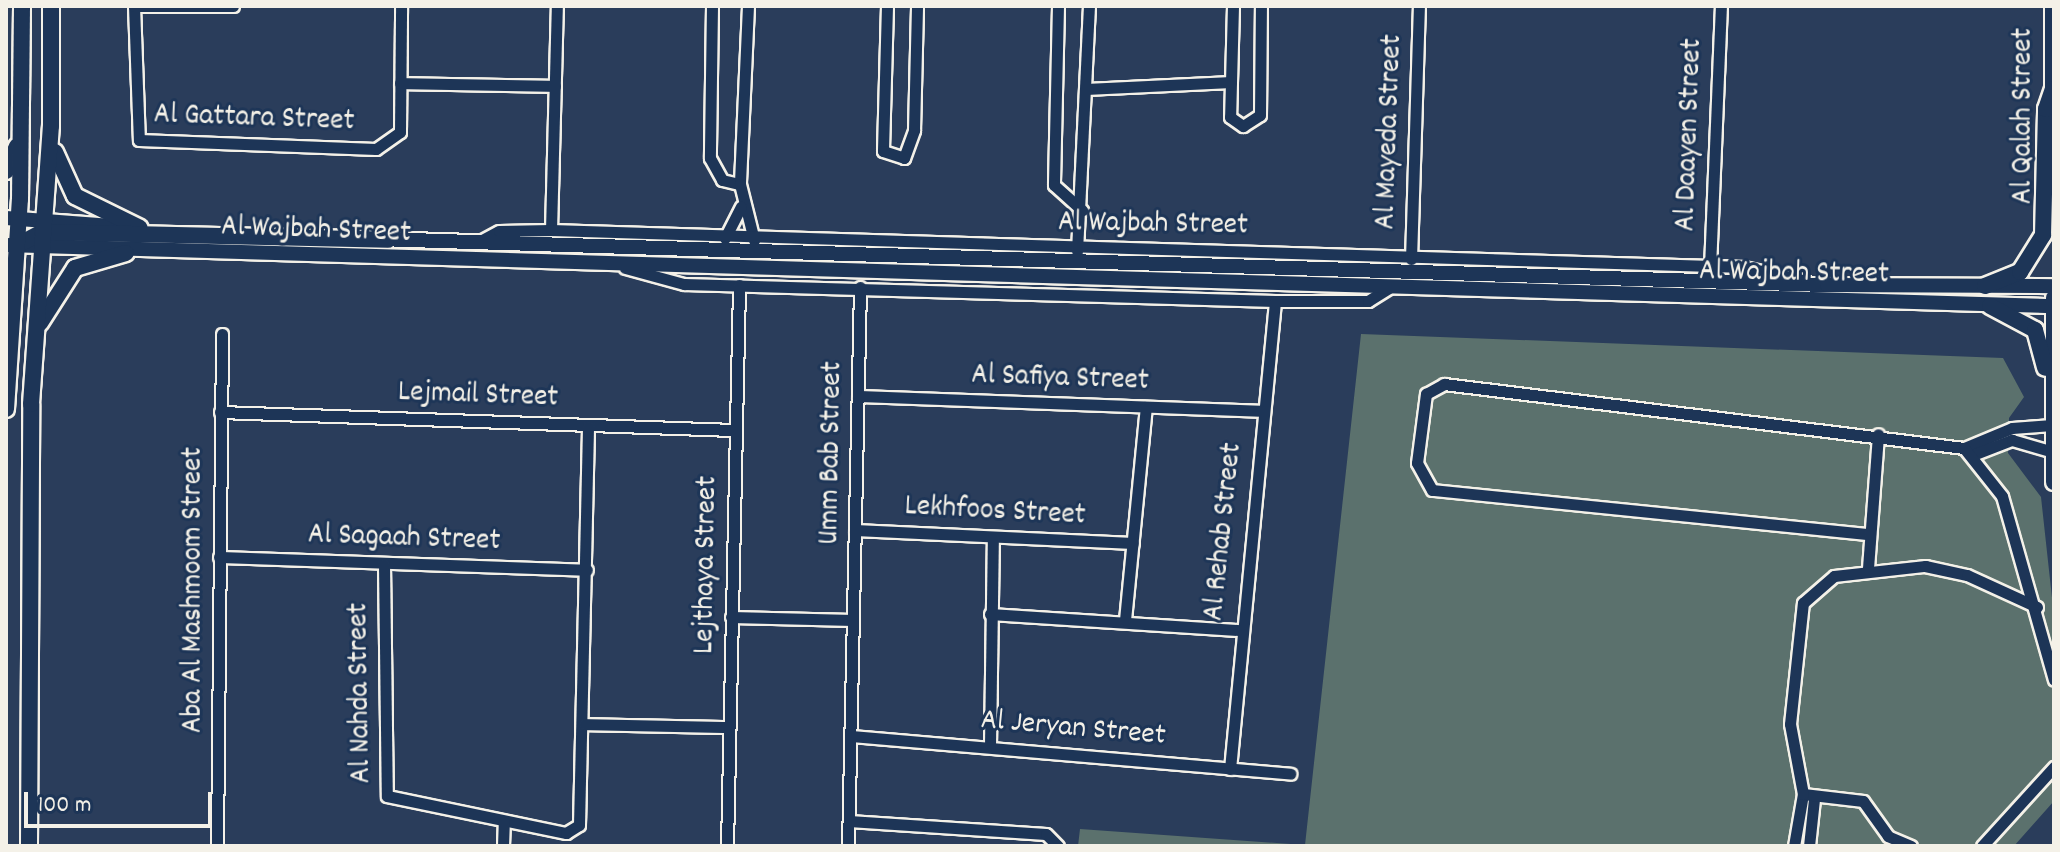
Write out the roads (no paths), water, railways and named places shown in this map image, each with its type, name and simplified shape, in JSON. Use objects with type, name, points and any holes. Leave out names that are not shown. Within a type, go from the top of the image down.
[{"type":"main road","points":[[22,6],[24,233],[31,404],[29,846]]},
{"type":"main road","points":[[51,6],[51,126],[61,179],[75,196],[140,228]]},
{"type":"main road","name":"Al Qalah Street","points":[[2053,6],[2054,227]]},
{"type":"main road","points":[[22,24],[24,233],[35,336],[31,404]]},
{"type":"main road","points":[[1985,286],[2020,272],[2043,235],[2046,109],[2054,90]]},
{"type":"main road","points":[[6,409],[7,345],[24,233],[51,126]]},
{"type":"main road","points":[[6,171],[22,129]]},
{"type":"main road","points":[[24,233],[314,244],[388,240]]},
{"type":"main road","points":[[35,336],[65,276],[91,259],[126,253]]},
{"type":"main road","points":[[2054,298],[2054,482]]},
{"type":"main road","points":[[1990,306],[2035,330],[2052,407]]},
{"type":"street","points":[[134,6],[233,6]]},
{"type":"street","name":"Al Gattara Street","points":[[134,6],[133,122],[139,140],[158,146],[376,149],[400,132],[401,6]]},
{"type":"street","points":[[551,230],[557,6]]},
{"type":"street","points":[[712,6],[710,158],[722,180],[740,184]]},
{"type":"street","points":[[748,6],[740,184],[741,206],[754,240]]},
{"type":"street","points":[[887,6],[883,151],[904,158],[914,130],[917,6]]},
{"type":"street","points":[[1058,6],[1054,185],[1082,210]]},
{"type":"street","points":[[1077,251],[1082,210],[1089,6]]},
{"type":"street","points":[[1233,6],[1231,121],[1250,125],[1260,115],[1261,6]]},
{"type":"street","name":"Al Mayeda Street","points":[[1411,259],[1419,6]]},
{"type":"street","name":"Al Daayen Street","points":[[1710,267],[1721,6]]},
{"type":"street","points":[[1086,89],[1231,82]]},
{"type":"street","points":[[400,83],[555,86]]},
{"type":"street","points":[[725,238],[741,206]]},
{"type":"street","name":"Al Wajbah Street","points":[[24,233],[140,228],[388,240],[1827,285],[2054,286]]},
{"type":"street","name":"Al Wajbah Street","points":[[480,241],[499,231],[551,230],[1077,251],[1710,267],[1827,285]]},
{"type":"street","name":"Al Wajbah Street","points":[[24,233],[126,253],[2054,306]]},
{"type":"street","name":"Al Wajbah Street","points":[[625,268],[684,284],[1275,301],[1368,301],[1389,288]]},
{"type":"street","name":"Lejthaya Street","points":[[727,846],[739,285]]},
{"type":"street","name":"Umm Bab Street","points":[[848,846],[860,287]]},
{"type":"street","name":"Al Rehab Street","points":[[1230,769],[1239,630],[1275,301]]},
{"type":"street","name":"Aba Al Mashmoom Street","points":[[217,846],[222,334]]},
{"type":"street","points":[[1866,534],[1432,490],[1419,479],[1419,449],[1426,394],[1444,384],[1878,434],[1969,451],[2012,440],[2053,452]]},
{"type":"street","name":"Al Safiya Street","points":[[858,396],[1261,411]]},
{"type":"street","points":[[1125,620],[1146,407]]},
{"type":"street","name":"Lejmail Street","points":[[220,412],[734,430]]},
{"type":"street","points":[[1969,451],[2012,428],[2052,425]]},
{"type":"street","name":"Al Nahda Street","points":[[384,564],[387,796],[566,833],[579,825],[584,724],[588,426]]},
{"type":"street","points":[[1868,568],[1866,534],[1878,434]]},
{"type":"street","points":[[1969,451],[2002,496],[2037,607],[2054,680]]},
{"type":"street","name":"Lekhfoos Street","points":[[855,530],[1133,543]]},
{"type":"street","points":[[990,745],[993,537]]},
{"type":"street","name":"Al Sagaah Street","points":[[219,557],[587,570]]},
{"type":"street","points":[[1809,846],[1808,797],[1790,724],[1803,603],[1834,576],[1868,568],[1925,566],[1967,575],[2037,607]]},
{"type":"street","points":[[990,614],[1125,620],[1239,630]]},
{"type":"street","points":[[731,617],[853,620]]},
{"type":"street","points":[[584,724],[729,727]]},
{"type":"street","name":"Al Jeryan Street","points":[[851,736],[990,745],[1290,774]]},
{"type":"street","points":[[1982,846],[2054,767]]},
{"type":"street","points":[[1794,846],[1808,797]]},
{"type":"street","points":[[1808,797],[1866,803],[1888,836],[1911,846]]},
{"type":"street","points":[[849,821],[1046,834],[1058,846]]},
{"type":"street","points":[[503,846],[504,822]]}]
